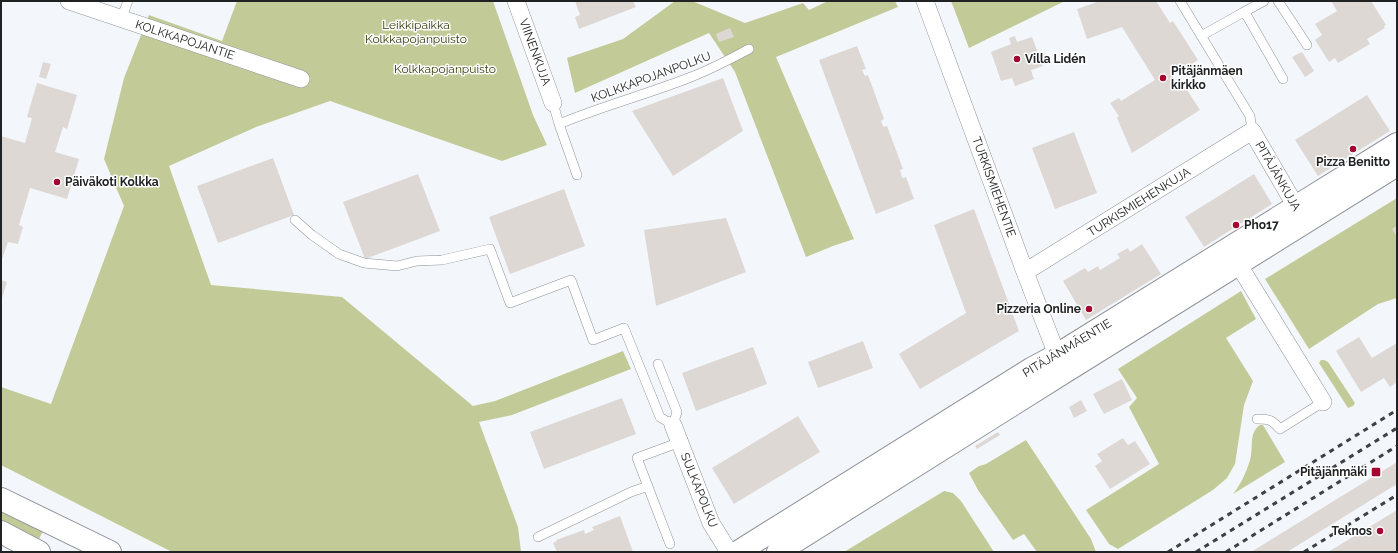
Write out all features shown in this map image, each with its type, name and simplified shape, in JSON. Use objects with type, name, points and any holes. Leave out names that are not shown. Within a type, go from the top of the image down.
[{"type":"main road","name":"PITÄJÄNMÄENTIE","points":[[778,552],[1062,363],[1300,214],[1397,144]]},
{"type":"main road","name":"PITÄJÄNMÄENTIE","points":[[1300,214],[1397,165]]},
{"type":"main road","name":"PITÄJÄNMÄENTIE","points":[[738,552],[1031,369],[1062,363]]},
{"type":"main road","points":[[1,499],[98,549]]},
{"type":"main road","points":[[1,532],[39,552]]},
{"type":"street","name":"KOLKKAPOJANTIE","points":[[69,1],[301,79]]},
{"type":"street","name":"VIINENKUJA","points":[[516,1],[553,103]]},
{"type":"street","name":"TURKISMIEHENTIE","points":[[925,1],[1025,272],[1062,363]]},
{"type":"street","name":"TURKISMIEHENKUJA","points":[[1025,272],[1252,131]]},
{"type":"street","name":"PITÄJÄNKUJA","points":[[1252,131],[1300,214]]},
{"type":"street","points":[[1234,256],[1323,402]]},
{"type":"street","name":"SULKAPOLKU","points":[[673,425],[711,522],[729,552]]},
{"type":"lane","points":[[121,19],[128,1]]},
{"type":"lane","points":[[1180,1],[1250,116],[1252,131]]},
{"type":"lane","points":[[1201,36],[1264,1]]},
{"type":"lane","points":[[1278,1],[1307,45]]},
{"type":"lane","points":[[1242,13],[1247,16],[1283,79]]},
{"type":"lane","name":"KOLKKAPOJANPOLKU","points":[[559,124],[713,68],[750,49]]},
{"type":"lane","points":[[553,103],[577,175]]},
{"type":"lane","points":[[295,220],[312,235],[339,254],[364,263],[397,266],[417,261],[442,260],[490,250],[510,303],[571,280],[594,340],[624,328],[660,416],[673,425],[678,412],[658,364]]},
{"type":"lane","points":[[1257,419],[1268,419],[1273,421],[1280,429],[1323,402]]},
{"type":"lane","points":[[670,544],[638,458],[680,442]]},
{"type":"lane","points":[[538,537],[631,492],[648,486]]},
{"type":"green space","points":[[237,1],[493,1],[533,115],[547,145],[502,161],[330,101],[256,127],[169,166],[211,285],[342,297],[473,406],[495,401],[623,351],[631,369],[512,415],[479,422],[518,527],[521,552],[172,552],[1,465],[1,387],[51,404],[124,206],[104,159],[124,78],[149,15],[222,41]]},
{"type":"green space","points":[[675,1],[692,1],[745,23],[803,3],[809,10],[828,1],[895,1],[898,7],[776,57],[854,239],[806,257],[735,72],[709,33],[575,93],[567,58],[623,39]]},
{"type":"green space","points":[[951,1],[1065,1],[969,48]]},
{"type":"green space","points":[[1397,198],[1397,298],[1378,304],[1309,349],[1265,279]]},
{"type":"green space","points":[[1241,291],[1256,319],[1226,338],[1253,381],[1244,405],[1235,464],[1227,478],[1213,490],[1118,549],[1109,544],[1086,510],[1159,464],[1129,407],[1137,398],[1118,369]]},
{"type":"green space","points":[[1321,360],[1328,362],[1355,403],[1353,406],[1348,408],[1319,363]]},
{"type":"green space","points":[[1260,425],[1263,425],[1285,462],[1233,494],[1247,469],[1251,455],[1254,432]]},
{"type":"green space","points":[[1026,440],[1091,539],[1096,552],[1037,552],[1024,534],[1013,540],[978,490],[969,473]]},
{"type":"green space","points":[[944,491],[953,493],[961,501],[994,552],[844,552]]},
{"type":"green space","points":[[1,509],[43,531],[39,539],[1,519]]},
{"type":"building","points":[[575,1],[633,1],[636,7],[579,29],[575,17],[580,15]]},
{"type":"building","name":"Pitäjänmäen kirkko","points":[[1100,1],[1156,1],[1170,23],[1173,21],[1198,60],[1172,76],[1176,81],[1180,79],[1200,110],[1132,153],[1117,118],[1119,116],[1110,103],[1119,98],[1121,101],[1155,80],[1122,27],[1087,39],[1077,9]]},
{"type":"building","points":[[1331,1],[1371,1],[1386,25],[1384,26],[1385,28],[1367,39],[1370,44],[1338,63],[1335,58],[1329,62],[1315,40],[1322,35],[1315,24],[1337,11]]},
{"type":"building","points":[[730,28],[734,37],[719,42],[716,34]]},
{"type":"building","name":"Villa Lidén","points":[[1015,36],[1017,42],[1032,37],[1043,66],[1031,70],[1034,79],[1015,86],[1012,78],[1001,81],[991,52],[1011,44],[1009,38]]},
{"type":"building","points":[[857,46],[866,69],[862,70],[865,76],[868,75],[884,119],[881,121],[882,124],[884,127],[887,126],[903,169],[900,170],[902,178],[906,177],[914,199],[876,214],[819,60]]},
{"type":"building","points":[[1302,52],[1314,71],[1305,77],[1292,57]]},
{"type":"building","points":[[43,62],[51,64],[46,79],[39,77]]},
{"type":"building","points":[[723,78],[743,131],[673,176],[632,111]]},
{"type":"building","points":[[37,83],[77,95],[67,129],[63,127],[55,152],[79,159],[67,199],[30,188],[19,225],[23,227],[18,244],[8,242],[1,262],[1,136],[25,143],[32,118],[27,117]]},
{"type":"building","points":[[1367,95],[1390,131],[1318,176],[1295,140]]},
{"type":"building","points":[[1074,132],[1097,193],[1055,209],[1032,148]]},
{"type":"building","points":[[273,158],[294,215],[218,243],[197,186]]},
{"type":"building","points":[[418,174],[440,231],[365,259],[343,202]]},
{"type":"building","points":[[1254,174],[1272,204],[1204,247],[1185,217]]},
{"type":"building","points":[[564,189],[585,246],[510,274],[489,217]]},
{"type":"building","points":[[974,209],[1019,331],[920,389],[899,354],[966,313],[934,225]]},
{"type":"building","points":[[726,218],[746,272],[656,306],[644,230]]},
{"type":"building","points":[[1397,226],[1397,237],[1392,229]]},
{"type":"building","points":[[1142,244],[1161,274],[1086,320],[1063,281],[1085,268],[1088,272],[1098,266],[1100,270],[1120,258],[1117,254],[1128,248],[1130,252]]},
{"type":"building","points":[[1,280],[7,282],[1,301]]},
{"type":"building","points":[[1359,337],[1372,358],[1397,343],[1397,382],[1390,387],[1384,378],[1361,392],[1336,351]]},
{"type":"building","points":[[863,341],[873,368],[818,388],[808,362]]},
{"type":"building","points":[[753,347],[767,384],[696,411],[682,373]]},
{"type":"building","points":[[1122,379],[1132,400],[1104,414],[1093,394]]},
{"type":"building","points":[[622,398],[636,434],[544,469],[530,432]]},
{"type":"building","points":[[1081,400],[1087,411],[1074,418],[1069,407]]},
{"type":"building","points":[[798,416],[820,452],[734,504],[712,468]]},
{"type":"building","points":[[998,432],[1000,435],[977,449],[975,446]]},
{"type":"building","points":[[1123,438],[1128,445],[1135,441],[1150,464],[1110,489],[1095,466],[1102,461],[1097,454]]},
{"type":"building","points":[[1397,462],[1397,484],[1287,552],[1251,552]]},
{"type":"building","name":"Teknos","points":[[1397,510],[1397,552],[1328,552]]},
{"type":"building","points":[[620,516],[633,552],[561,552],[560,550],[557,552],[553,543],[557,541],[556,540],[584,530],[585,534],[594,530],[592,527]]},
{"type":"railway","points":[[1168,552],[1397,410]]},
{"type":"railway","points":[[1196,552],[1397,428]]},
{"type":"railway","points":[[1226,552],[1397,446]]},
{"type":"railway","points":[[1304,552],[1397,495]]},
{"type":"place","name":"Villa Lidén","points":[[1017,59]]},
{"type":"place","name":"Pitäjänmäen kirkko","points":[[1163,78]]},
{"type":"place","name":"Pizza Benitto","points":[[1353,149]]},
{"type":"place","name":"Päiväkoti Kolkka","points":[[57,182]]},
{"type":"place","name":"Pho17","points":[[1236,225]]},
{"type":"place","name":"Pizzeria Online","points":[[1089,309]]},
{"type":"place","name":"Pitäjänmäki","points":[[1376,472]]},
{"type":"place","name":"Teknos","points":[[1380,531]]},
{"type":"park label","name":"Leikkipaikka Kolkkapojanpuisto","points":[[416,32]]},
{"type":"park label","name":"Kolkkapojanpuisto","points":[[445,69]]}]
